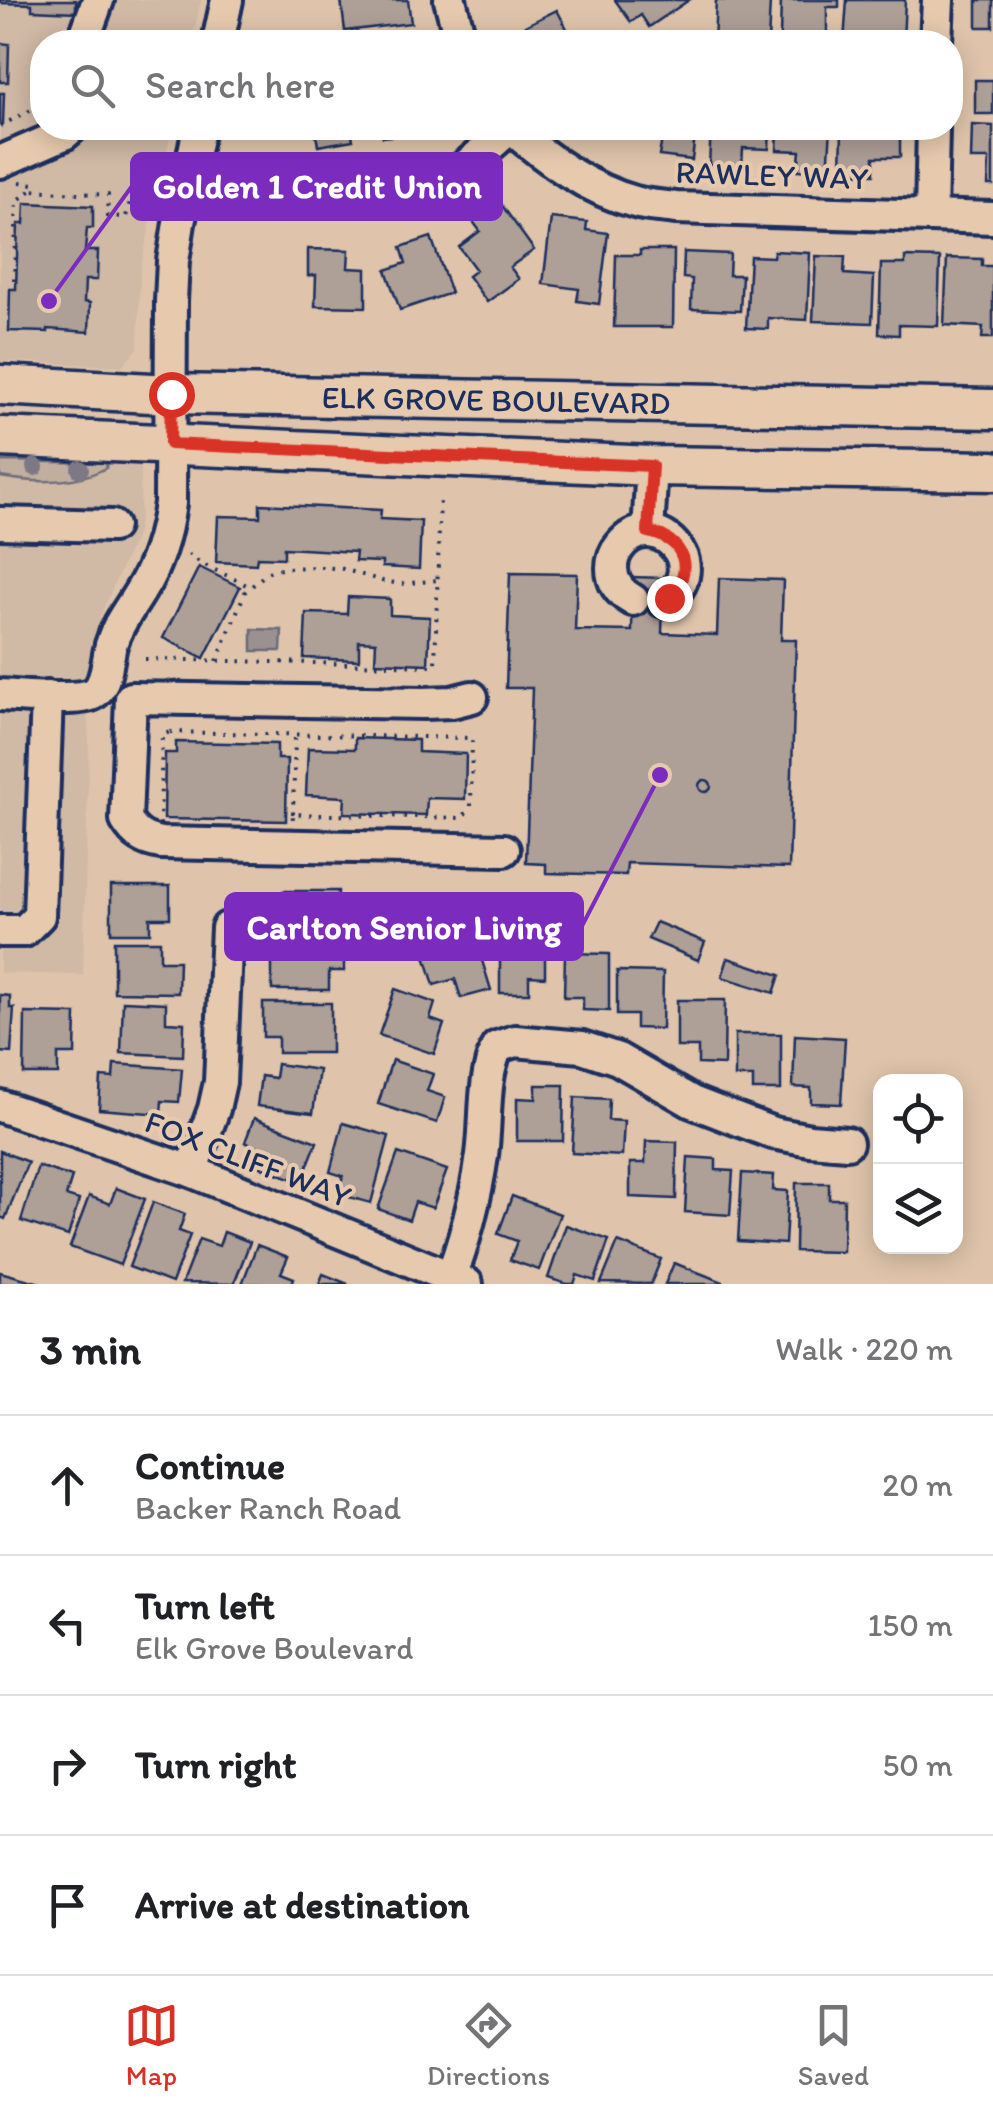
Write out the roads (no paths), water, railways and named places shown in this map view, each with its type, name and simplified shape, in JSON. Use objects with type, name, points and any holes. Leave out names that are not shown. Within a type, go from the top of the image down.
[{"type":"main road","name":"ELK GROVE BOULEVARD","points":[[0,385],[171,394],[993,409]]},
{"type":"main road","name":"ELK GROVE BOULEVARD","points":[[0,438],[652,466],[993,471]]},
{"type":"street","points":[[88,30],[98,0]]},
{"type":"street","points":[[221,30],[228,0]]},
{"type":"street","points":[[450,0],[458,30]]},
{"type":"street","points":[[937,30],[938,0]]},
{"type":"street","points":[[2,161],[50,140]]},
{"type":"street","points":[[0,694],[48,697],[96,693],[102,685],[122,618],[157,560],[170,502],[173,261],[197,140]]},
{"type":"street","points":[[372,197],[410,196],[443,183],[496,140]]},
{"type":"street","name":"RAWLEY WAY","points":[[525,140],[553,163],[586,182],[636,202],[676,208],[993,218]]},
{"type":"street","points":[[931,216],[934,140]]},
{"type":"street","points":[[648,532],[652,466]]},
{"type":"street","points":[[0,523],[112,526]]},
{"type":"street","points":[[648,532],[669,539],[682,557],[684,568],[677,590],[648,601],[624,595],[612,574],[612,562],[625,540],[648,532]]},
{"type":"street","points":[[106,664],[131,698],[126,820],[144,840],[504,850]]},
{"type":"street","points":[[0,931],[24,931],[40,916],[48,697]]},
{"type":"street","points":[[131,698],[424,703],[472,698]]},
{"type":"street","points":[[191,1172],[220,1082],[227,928]]},
{"type":"street","points":[[455,1282],[482,1154],[489,1065],[497,1048],[515,1042],[582,1047],[618,1059],[692,1102],[736,1120],[810,1140],[847,1143]]},
{"type":"street","name":"FOX CLIFF WAY","points":[[0,1106],[191,1172],[455,1282]]},
{"type":"place","name":"Golden 1 Credit Union","points":[[49,301]]},
{"type":"place","name":"Carlton Senior Living","points":[[660,775]]}]
